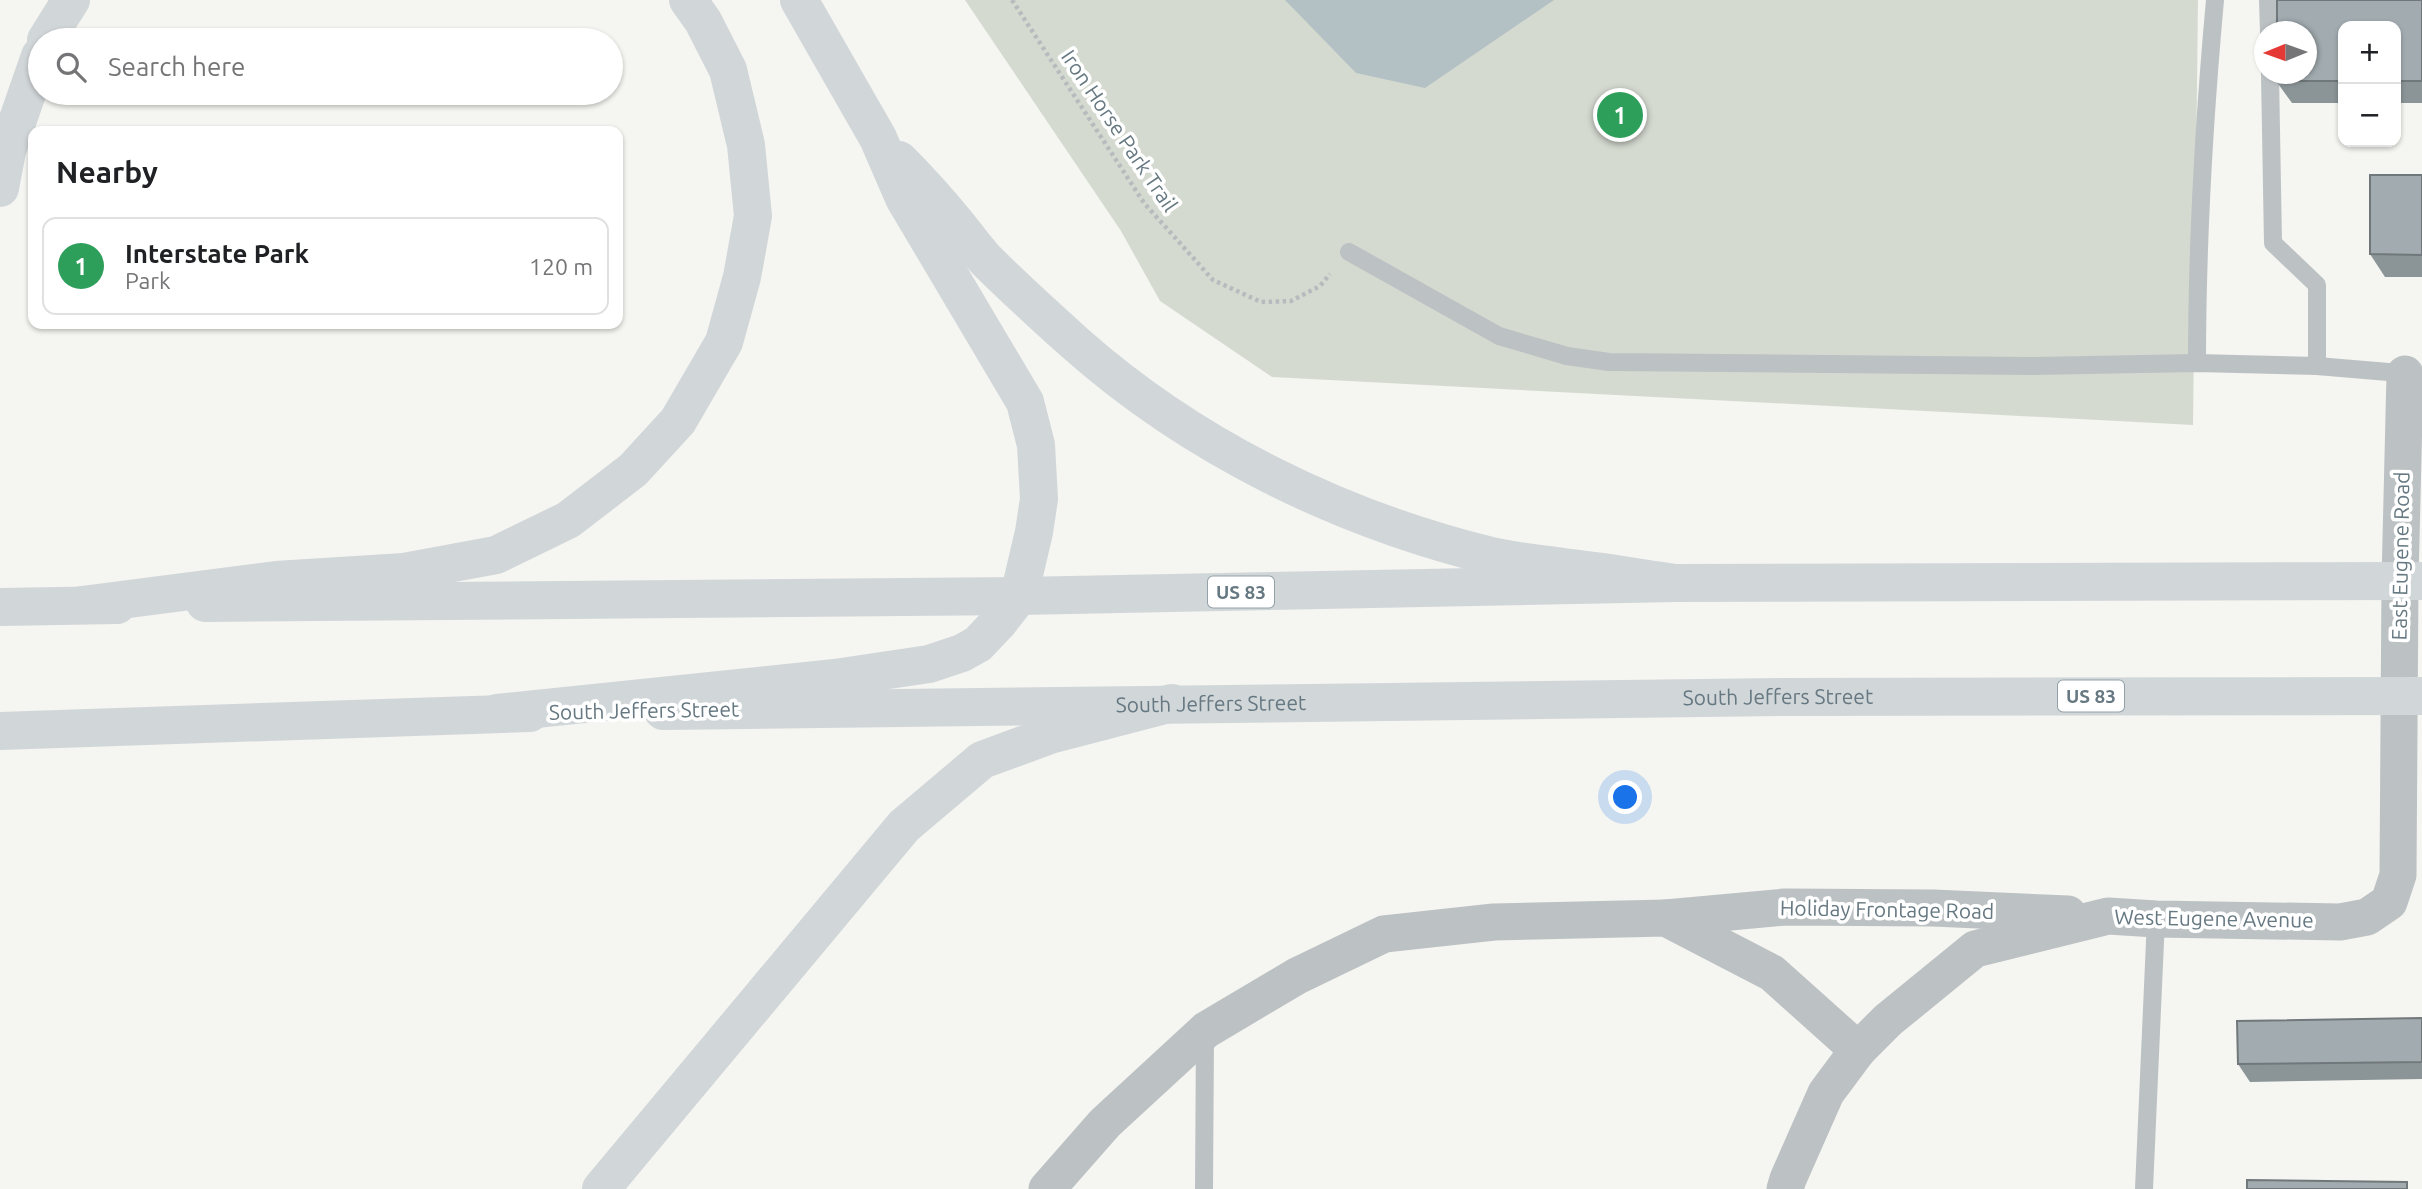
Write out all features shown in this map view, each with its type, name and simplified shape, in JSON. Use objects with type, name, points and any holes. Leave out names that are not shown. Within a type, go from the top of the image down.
[{"type":"highway","points":[[54,28],[71,0]]},
{"type":"highway","points":[[82,605],[276,580],[404,572],[496,555],[568,520],[633,470],[678,421],[724,342],[742,277],[753,216],[746,145],[728,70],[703,22],[688,0]]},
{"type":"highway","points":[[497,713],[821,679],[929,664],[962,653],[978,644],[1019,596],[1039,499],[1036,445],[1025,402],[904,198],[878,138],[799,0]]},
{"type":"highway","points":[[0,188],[7,151],[28,91]]},
{"type":"highway","points":[[878,138],[924,184],[985,258],[1075,343],[1139,394],[1210,443],[1308,492],[1451,545],[1527,562],[1675,583]]},
{"type":"highway","name":"US 83","points":[[0,607],[289,601],[1019,596],[1675,583],[2411,581]]},
{"type":"highway","name":"South Jeffers Street","points":[[0,731],[497,713],[1172,703],[1783,696],[2411,696]]},
{"type":"highway","points":[[601,1189],[904,826],[982,760],[1053,734],[1172,703]]},
{"type":"street","name":"East Eugene Road","points":[[2411,696],[2414,374]]},
{"type":"street","name":"West Eugene Avenue","points":[[1785,1189],[1826,1093],[1857,1049],[1975,949],[2108,916],[2340,922],[2367,917],[2389,902],[2398,876],[2411,696]]},
{"type":"street","name":"Holiday Frontage Road","points":[[1047,1189],[1105,1123],[1206,1030],[1297,976],[1384,934],[1494,922],[1666,918],[1785,907],[1933,908],[2108,916]]},
{"type":"street","name":"Holiday Frontage Road","points":[[1666,918],[1772,973],[1857,1049]]},
{"type":"lane","points":[[2197,363],[2203,136],[2214,0]]},
{"type":"lane","points":[[2268,0],[2269,21]]},
{"type":"lane","points":[[2270,84],[2273,243],[2317,285],[2317,366]]},
{"type":"lane","points":[[1349,252],[1499,336],[1567,356],[1609,362],[2031,366],[2197,363],[2317,366],[2414,374]]},
{"type":"lane","points":[[2144,1189],[2156,919]]},
{"type":"lane","points":[[1204,1189],[1206,1030]]},
{"type":"path","name":"Iron Horse Park Trail","points":[[1012,0],[1144,203],[1213,280],[1261,302],[1291,301],[1320,286],[1349,252]]},
{"type":"shaded area","points":[[965,0],[2198,0],[2193,425],[1272,377],[1160,301],[1121,231]]},
{"type":"shaded area","points":[[1285,0],[1554,0],[1425,88],[1356,73]]},
{"type":"building","points":[[2277,0],[2422,0],[2422,81],[2401,81],[2401,21],[2338,21],[2338,81],[2317,81],[2317,21],[2277,21]]},
{"type":"building","points":[[2370,175],[2422,175],[2422,255],[2370,254]]},
{"type":"building","points":[[2422,1018],[2422,1062],[2238,1064],[2237,1021]]},
{"type":"building","points":[[2247,1180],[2407,1182],[2407,1189],[2247,1189]]},
{"type":"place","name":"Interstate Park","points":[[1620,115]]}]
